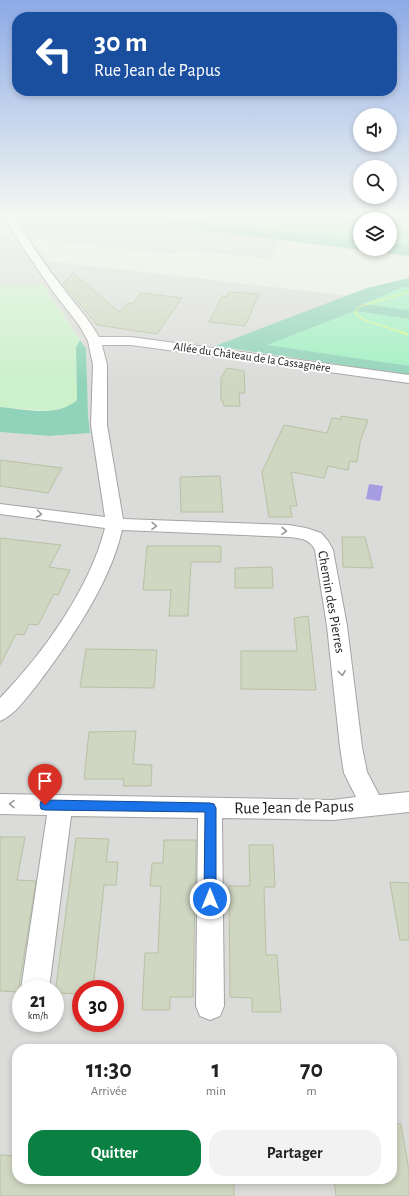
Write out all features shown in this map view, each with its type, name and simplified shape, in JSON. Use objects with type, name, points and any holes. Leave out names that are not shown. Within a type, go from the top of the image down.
[{"type":"street","points":[[0,712],[19,692],[57,644],[89,590],[109,549],[115,524],[99,425],[100,365],[95,341],[85,324],[45,272]]},
{"type":"street","name":"Allée du Château de la Cassagnère","points":[[95,341],[131,341],[409,379]]},
{"type":"street","name":"Chemin des Pierres","points":[[0,509],[115,524],[289,532],[311,535],[318,540],[324,550],[337,626],[351,747],[356,773],[373,806]]},
{"type":"street","points":[[373,806],[409,802]]},
{"type":"street","name":"Rue Jean de Papus","points":[[0,804],[333,810],[373,806]]},
{"type":"street","points":[[36,980],[60,805]]},
{"type":"street","points":[[210,808],[210,1006]]},
{"type":"path","points":[[409,292],[358,307],[355,313],[364,320],[409,335]]},
{"type":"shaded area","points":[[0,272],[141,272],[359,297],[409,369],[409,1196],[0,1196],[0,432],[49,436],[90,433],[86,348],[43,285],[0,285]]},
{"type":"shaded area","points":[[369,484],[383,486],[380,501],[366,499]]},
{"type":"green space","points":[[409,278],[409,287],[401,288],[363,304],[409,310],[409,319],[355,311],[267,345],[409,366],[409,375],[215,346],[367,288]]},
{"type":"green space","points":[[0,285],[43,285],[80,340],[76,347],[77,399],[70,406],[50,411],[0,407]]},
{"type":"green space","points":[[409,287],[409,310],[362,304],[401,288]]},
{"type":"green space","points":[[355,311],[409,319],[409,368],[408,366],[266,345]]},
{"type":"green space","points":[[80,340],[86,348],[90,433],[49,436],[0,432],[0,407],[50,411],[69,406],[77,400],[76,347]]},
{"type":"building","points":[[73,273],[119,312],[128,303],[132,304],[141,293],[182,298],[157,334],[97,325],[63,284]]},
{"type":"building","points":[[229,292],[259,294],[245,326],[209,322],[222,296],[227,297]]},
{"type":"building","points":[[227,368],[244,371],[245,393],[239,393],[240,406],[224,406],[223,401],[221,401],[221,378]]},
{"type":"building","points":[[341,416],[368,420],[360,442],[357,462],[350,461],[348,470],[328,466],[324,478],[291,472],[297,506],[290,506],[292,517],[269,517],[262,472],[284,425],[327,433],[332,418],[341,419]]},
{"type":"building","points":[[0,460],[62,468],[48,493],[0,486]]},
{"type":"building","points":[[220,476],[223,512],[181,512],[180,477]]},
{"type":"building","points":[[342,537],[365,537],[373,568],[343,567]]},
{"type":"building","points":[[0,538],[61,545],[49,567],[70,570],[58,595],[54,594],[38,625],[29,624],[24,635],[16,634],[0,665]]},
{"type":"building","points":[[147,546],[221,546],[221,562],[191,562],[188,616],[169,616],[171,590],[143,590]]},
{"type":"building","points":[[272,567],[273,588],[235,588],[235,568]]},
{"type":"building","points":[[308,616],[316,690],[241,689],[241,651],[297,651],[294,618]]},
{"type":"building","points":[[86,649],[157,650],[154,688],[80,687]]},
{"type":"building","points":[[136,731],[133,764],[152,765],[151,786],[123,786],[124,779],[84,779],[89,732]]},
{"type":"building","points":[[0,837],[25,837],[17,880],[36,881],[20,980],[12,980],[12,992],[0,991]]},
{"type":"building","points":[[76,838],[109,839],[106,862],[118,862],[116,885],[104,885],[94,980],[72,980],[72,994],[64,993],[64,980],[57,980]]},
{"type":"building","points":[[164,840],[196,840],[193,997],[170,997],[170,1010],[142,1010],[145,953],[158,953],[161,886],[150,886],[152,863],[163,863]]},
{"type":"building","points":[[249,845],[273,845],[275,887],[264,887],[266,955],[277,955],[281,1012],[252,1012],[252,998],[230,997],[229,886],[250,886]]},
{"type":"building","points":[[390,882],[409,883],[409,940],[400,940]]},
{"type":"building","points":[[397,1124],[401,1124],[409,1171],[409,1196],[336,1196],[335,1184],[397,1184]]},
{"type":"building","points":[[0,1155],[12,1156],[12,1184],[234,1184],[234,1196],[0,1196]]},
{"type":"route","points":[[45,805],[210,808],[210,899]]}]
